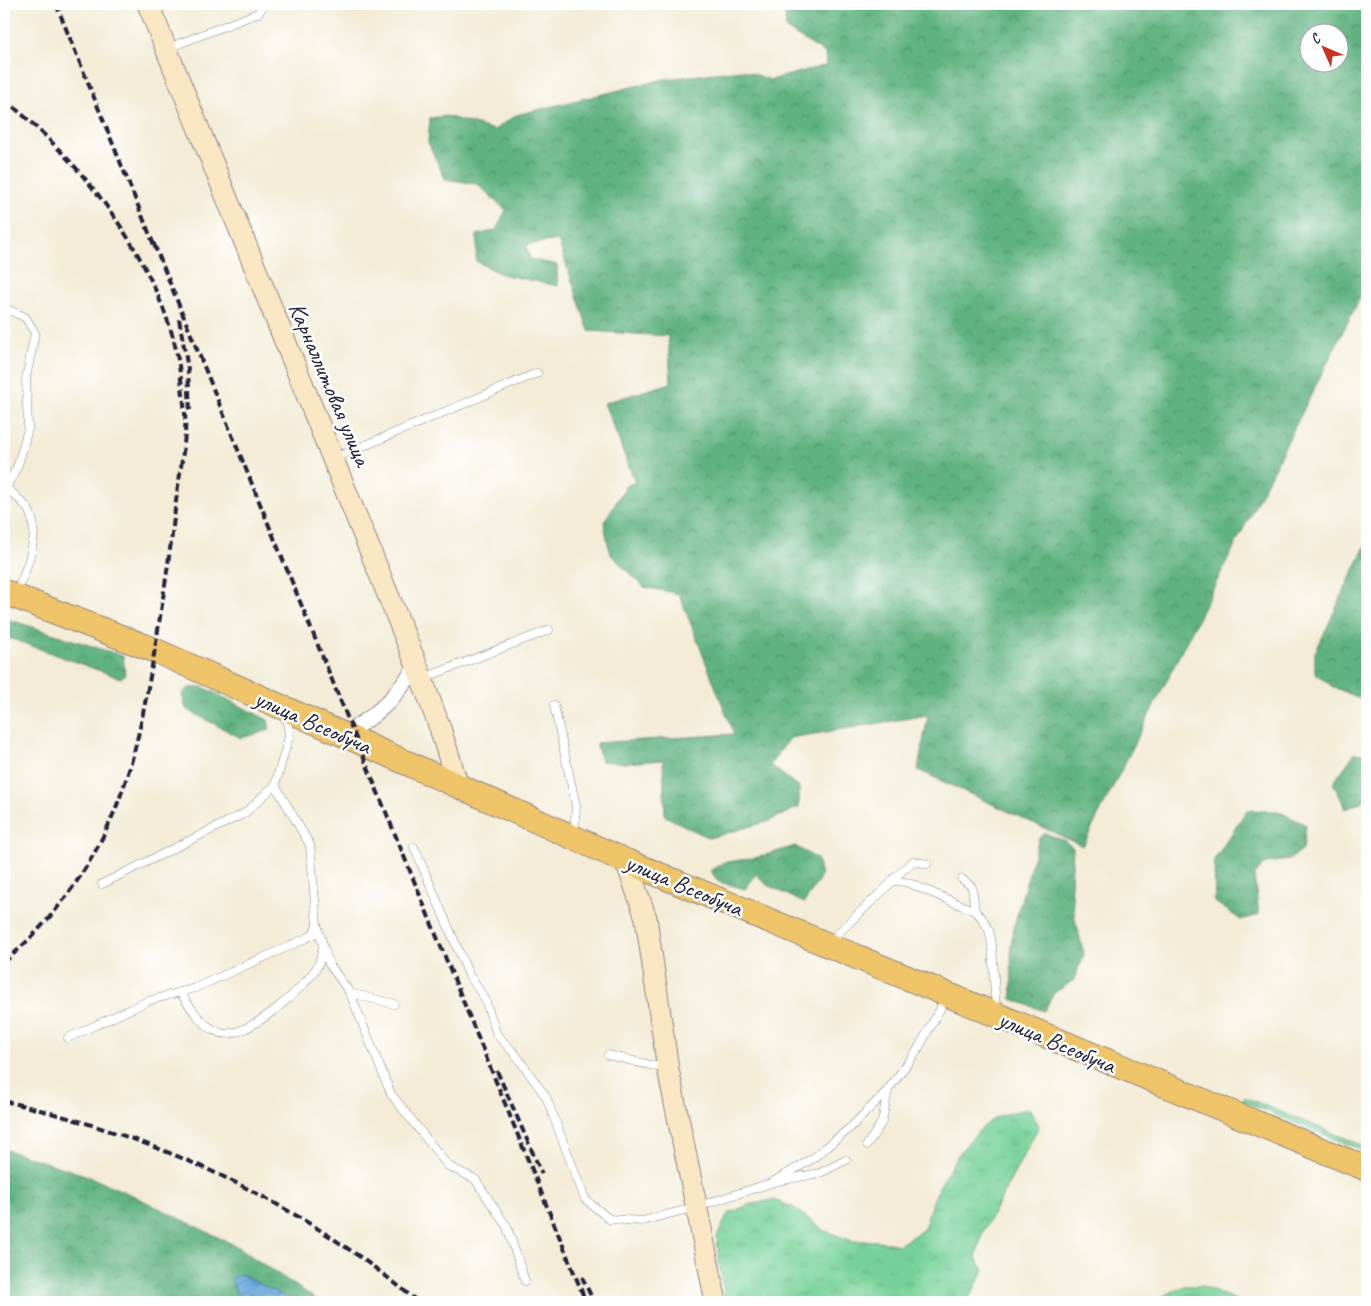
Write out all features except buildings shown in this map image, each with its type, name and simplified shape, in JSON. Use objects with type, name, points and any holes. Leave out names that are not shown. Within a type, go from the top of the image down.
[{"type":"main road","name":"улица Всеобуча","points":[[10,594],[154,650],[626,861],[997,1017],[1367,1169]]},
{"type":"street","name":"Карналлитовая улица","points":[[148,4],[419,672],[458,786]]},
{"type":"street","points":[[342,735],[361,726],[387,706],[419,672]]},
{"type":"street","points":[[626,861],[646,918],[668,1069],[716,1302]]},
{"type":"lane","points":[[165,49],[258,13],[265,4]]},
{"type":"lane","points":[[4,308],[25,317],[35,333],[26,378],[28,429],[18,464],[5,487],[29,510],[33,529],[32,550],[10,594]]},
{"type":"lane","points":[[333,459],[538,373]]},
{"type":"lane","points":[[419,672],[548,630]]},
{"type":"lane","points":[[554,705],[576,806],[574,837]]},
{"type":"lane","points":[[102,884],[244,813],[276,785],[289,737],[287,710]]},
{"type":"lane","points":[[276,785],[310,845],[317,925],[329,964],[350,993],[390,1094],[448,1166],[474,1179],[507,1227],[525,1281]]},
{"type":"lane","points":[[414,847],[469,975],[485,999],[497,1035],[516,1055],[546,1097],[585,1199],[609,1219],[642,1221],[696,1207],[771,1182],[820,1173],[846,1160]]},
{"type":"lane","points":[[827,944],[913,861],[927,864]]},
{"type":"lane","points":[[962,879],[972,887],[975,911]]},
{"type":"lane","points":[[892,881],[899,880],[975,911],[987,925],[991,938],[997,1017]]},
{"type":"lane","points":[[68,1038],[148,1001],[180,992],[313,935],[317,925]]},
{"type":"lane","points":[[180,992],[191,1010],[207,1025],[221,1033],[241,1032],[282,1006],[318,966],[323,946]]},
{"type":"lane","points":[[350,993],[394,1004]]},
{"type":"lane","points":[[771,1182],[812,1159],[851,1127],[888,1090],[918,1049],[948,996]]},
{"type":"lane","points":[[608,1055],[668,1069]]},
{"type":"lane","points":[[867,1145],[882,1122],[888,1090]]},
{"type":"green space","points":[[785,4],[1367,4],[1367,284],[1083,846],[918,770],[928,715],[790,738],[770,765],[799,787],[799,807],[769,821],[709,838],[665,816],[663,760],[625,763],[601,761],[596,743],[734,734],[679,594],[644,587],[610,554],[604,522],[626,486],[635,482],[604,403],[671,383],[668,336],[589,331],[558,240],[526,245],[530,259],[557,265],[558,286],[501,274],[476,261],[477,235],[496,230],[506,210],[477,184],[445,179],[428,142],[430,118],[446,116],[494,130],[516,115],[665,79],[742,70],[771,80],[826,65],[825,53],[786,29]]},
{"type":"green space","points":[[1367,542],[1367,701],[1333,687],[1315,673],[1315,653]]},
{"type":"green space","points":[[4,618],[123,656],[125,675],[120,678],[4,636]]},
{"type":"green space","points":[[203,687],[268,720],[270,730],[241,738],[186,709],[182,694],[188,688]]},
{"type":"green space","points":[[1355,753],[1367,755],[1367,799],[1346,809],[1333,783]]},
{"type":"green space","points":[[1247,810],[1278,811],[1306,825],[1303,849],[1289,860],[1265,863],[1254,876],[1259,915],[1241,920],[1215,902],[1214,860]]},
{"type":"green space","points":[[1045,833],[1065,841],[1073,848],[1071,885],[1075,919],[1084,954],[1074,980],[1054,993],[1044,1011],[1012,999],[1011,945],[1015,922],[1039,838]]},
{"type":"green space","points":[[795,846],[817,859],[821,876],[804,903],[766,884],[756,874],[745,889],[719,882],[710,871],[722,863],[759,857]]},
{"type":"green space","points":[[1244,1097],[1367,1147],[1367,1152],[1242,1101]]},
{"type":"green space","points":[[1030,1109],[1039,1126],[982,1234],[976,1258],[984,1270],[967,1302],[726,1302],[719,1265],[717,1237],[728,1214],[748,1205],[773,1200],[793,1207],[825,1231],[852,1241],[878,1241],[899,1245],[924,1229],[933,1200],[940,1186],[956,1158],[976,1134],[987,1124],[1002,1115]]},
{"type":"green space","points":[[4,1149],[85,1175],[132,1195],[236,1246],[320,1302],[4,1302]]},
{"type":"green space","points":[[1185,1286],[1203,1286],[1241,1302],[1150,1302]]},
{"type":"water","points":[[241,1274],[295,1302],[250,1302],[237,1294],[231,1278]]},
{"type":"railway","points":[[56,4],[156,250]]},
{"type":"railway","points":[[4,99],[59,149],[84,177],[127,237],[145,269],[161,302],[173,337],[180,376],[185,424],[184,446],[153,660],[141,723],[125,784],[109,824],[77,881],[51,916],[4,962]]},
{"type":"railway","points":[[154,244],[586,1302]]},
{"type":"railway","points":[[179,319],[188,369],[190,413]]},
{"type":"railway","points":[[497,1071],[542,1174]]},
{"type":"railway","points":[[4,1101],[117,1133],[223,1177],[274,1203],[324,1233],[372,1266],[418,1302]]},
{"type":"railway","points":[[582,1277],[594,1302]]}]
